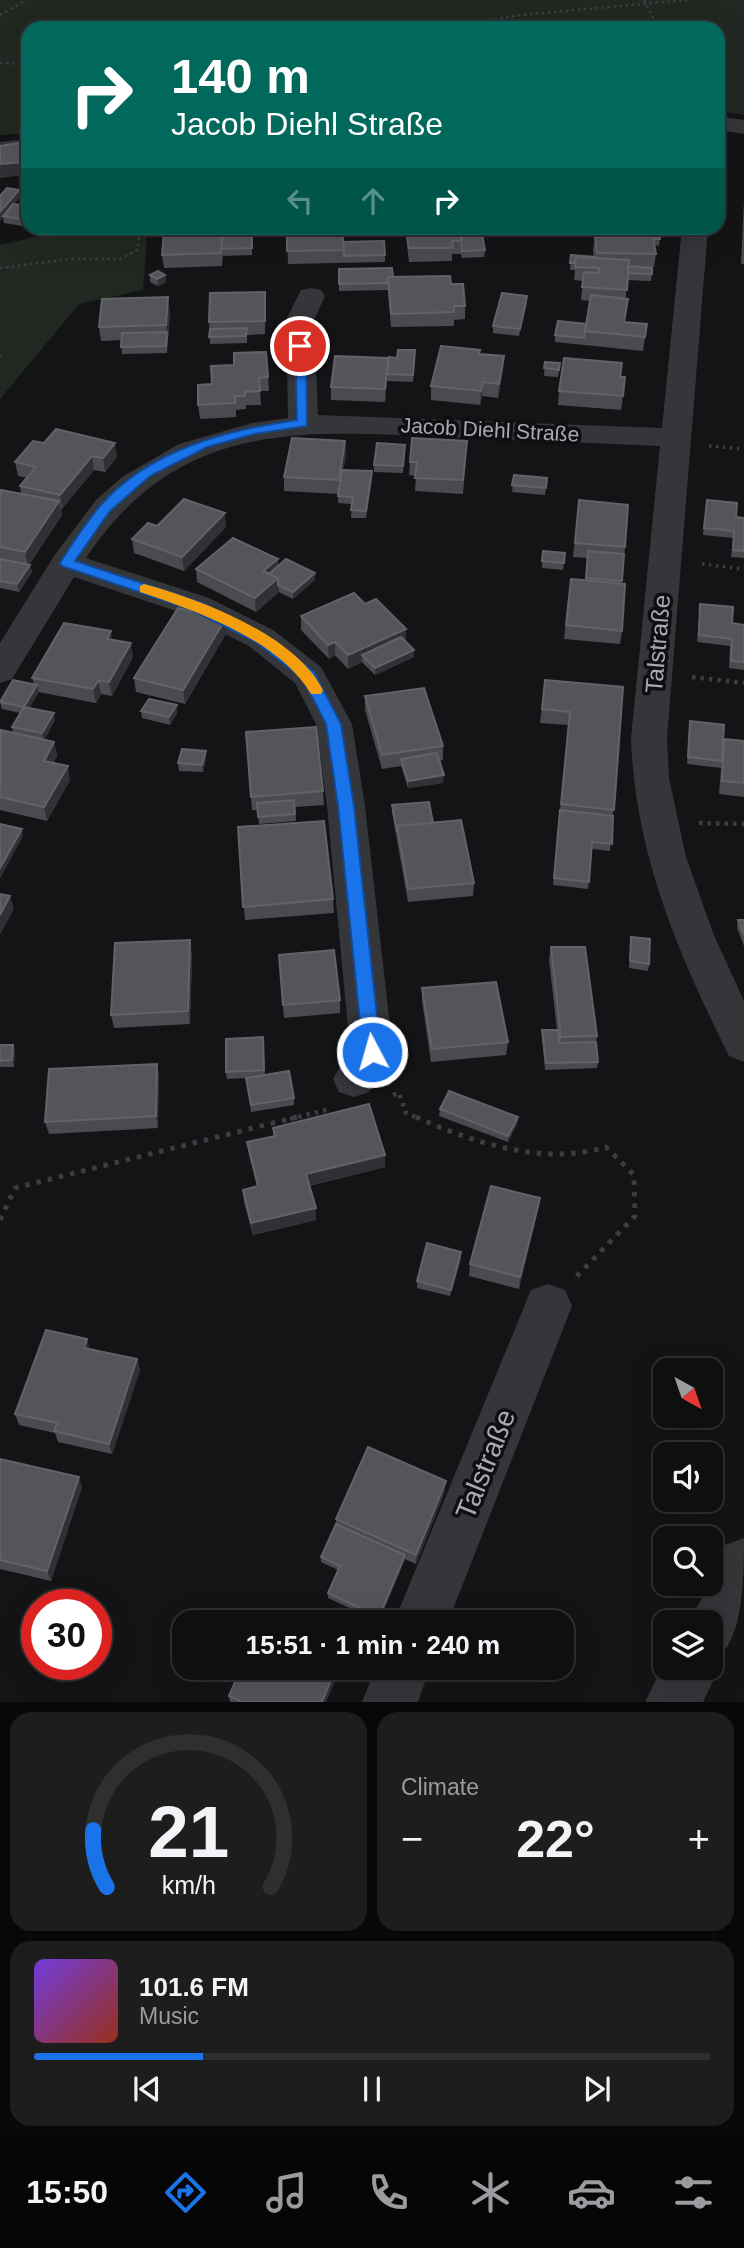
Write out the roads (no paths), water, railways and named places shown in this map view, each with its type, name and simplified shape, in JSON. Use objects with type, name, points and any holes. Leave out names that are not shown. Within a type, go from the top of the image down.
[{"type":"street","points":[[725,124],[744,127]]},
{"type":"street","points":[[0,149],[21,147]]},
{"type":"street","name":"Talstraße","points":[[695,235],[693,442],[649,738],[649,769],[657,821],[678,896],[709,971],[744,1044]]},
{"type":"street","points":[[303,423],[300,320],[311,296]]},
{"type":"street","name":"Jacob Diehl Straße","points":[[0,671],[66,563],[106,509],[145,473],[202,444],[253,430],[303,423],[693,442]]},
{"type":"street","points":[[66,563],[197,607],[261,638],[309,676],[334,724],[346,806],[372,1052],[354,1079]]},
{"type":"street","name":"Talstraße","points":[[426,1610],[548,1306]]},
{"type":"street","points":[[723,1610],[736,1588],[744,1564]]},
{"type":"street","points":[[390,1702],[398,1680]]},
{"type":"street","points":[[673,1702],[685,1680]]}]
